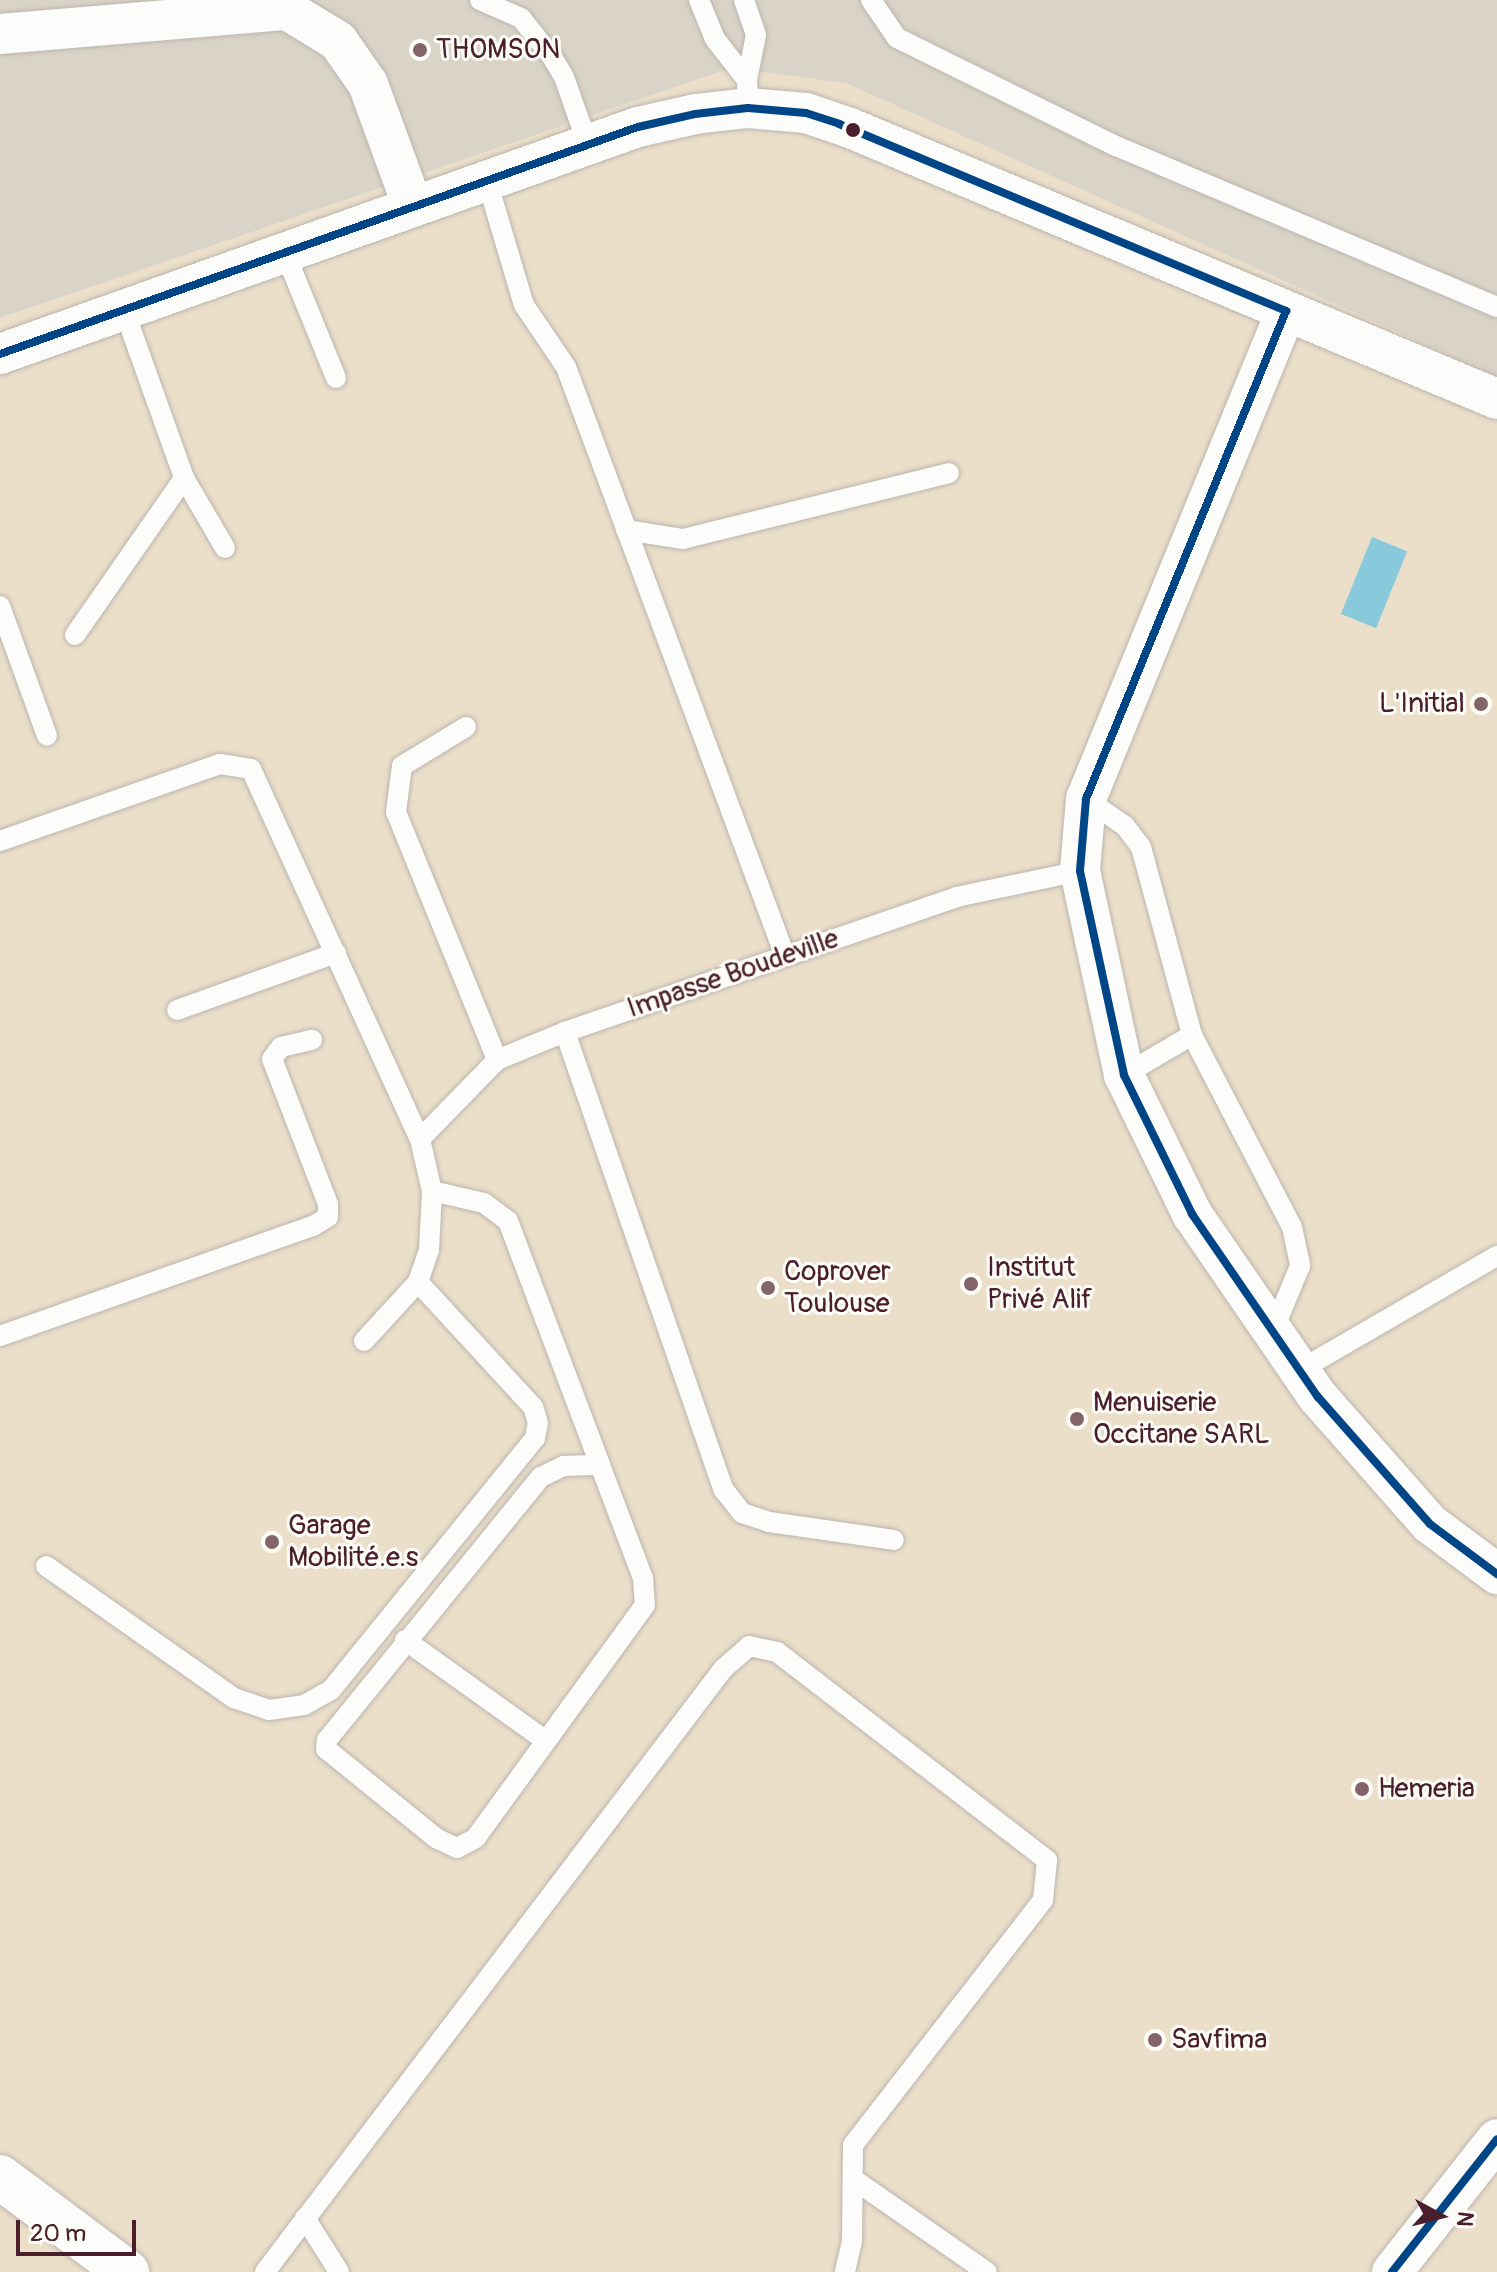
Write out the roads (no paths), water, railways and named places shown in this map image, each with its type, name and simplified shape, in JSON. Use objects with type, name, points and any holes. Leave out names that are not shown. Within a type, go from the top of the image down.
[{"type":"street","points":[[0,34],[287,10],[338,41],[368,84],[413,207]]},
{"type":"street","points":[[0,354],[588,145],[652,123],[695,114],[748,94],[850,128],[1497,399]]},
{"type":"street","points":[[1286,311],[1086,799],[1080,871],[1124,1075],[1192,1214],[1318,1397],[1430,1524],[1497,1574]]},
{"type":"street","points":[[1392,2272],[1497,2139]]},
{"type":"street","points":[[0,2177],[127,2272]]},
{"type":"lane","points":[[480,0],[521,18],[552,57],[564,77],[588,145]]},
{"type":"lane","points":[[699,0],[715,39],[748,94]]},
{"type":"lane","points":[[744,0],[756,35],[748,94]]},
{"type":"lane","points":[[871,0],[897,38],[1116,146],[1497,307]]},
{"type":"lane","points":[[487,181],[524,305],[566,367],[785,956]]},
{"type":"lane","points":[[285,253],[336,378]]},
{"type":"lane","points":[[124,310],[184,478],[225,548]]},
{"type":"lane","points":[[626,530],[683,539],[949,473]]},
{"type":"lane","points":[[75,635],[184,478]]},
{"type":"lane","points":[[0,606],[47,736]]},
{"type":"lane","points":[[466,727],[402,766],[396,812],[497,1060]]},
{"type":"lane","points":[[0,841],[220,764],[251,769],[420,1139],[432,1191],[429,1250],[418,1282],[364,1341]]},
{"type":"lane","points":[[1086,799],[1125,826],[1141,847],[1192,1035],[1292,1227],[1300,1266],[1273,1331]]},
{"type":"lane","name":"Impasse Boudeville","points":[[420,1139],[497,1060],[565,1032],[956,897],[1080,871]]},
{"type":"lane","points":[[177,1010],[336,953]]},
{"type":"lane","points":[[565,1032],[724,1490],[742,1513],[769,1522],[894,1540]]},
{"type":"lane","points":[[1124,1075],[1192,1035]]},
{"type":"lane","points":[[0,1336],[313,1226],[328,1217],[328,1204],[272,1059],[281,1047],[312,1040]]},
{"type":"lane","points":[[432,1191],[484,1203],[508,1221],[643,1578],[645,1605],[476,1838],[457,1848],[436,1838],[326,1749],[327,1740],[405,1640],[541,1477],[564,1466],[600,1465]]},
{"type":"lane","points":[[1300,1370],[1497,1256]]},
{"type":"lane","points":[[46,1566],[234,1698],[269,1710],[304,1705],[331,1690],[535,1438],[538,1423],[533,1407],[418,1282]]},
{"type":"lane","points":[[405,1640],[546,1741]]},
{"type":"lane","points":[[265,2272],[723,1669],[749,1646],[777,1652],[1047,1860],[1043,1900],[853,2145],[852,2241],[845,2272]]},
{"type":"lane","points":[[853,2179],[987,2272]]},
{"type":"lane","points":[[305,2218],[339,2272]]},
{"type":"water","points":[[1372,537],[1407,551],[1376,628],[1341,614]]},
{"type":"place","name":"THOMSON","points":[[420,50]]},
{"type":"place","name":"L'Initial","points":[[1481,704]]},
{"type":"place","name":"Institut Privé Alif","points":[[971,1284]]},
{"type":"place","name":"Coprover Toulouse","points":[[768,1288]]},
{"type":"place","name":"Menuiserie Occitane SARL","points":[[1077,1419]]},
{"type":"place","name":"Garage Mobilité.e.s","points":[[272,1542]]},
{"type":"place","name":"Hemeria","points":[[1362,1789]]},
{"type":"place","name":"Savfima","points":[[1155,2040]]}]
